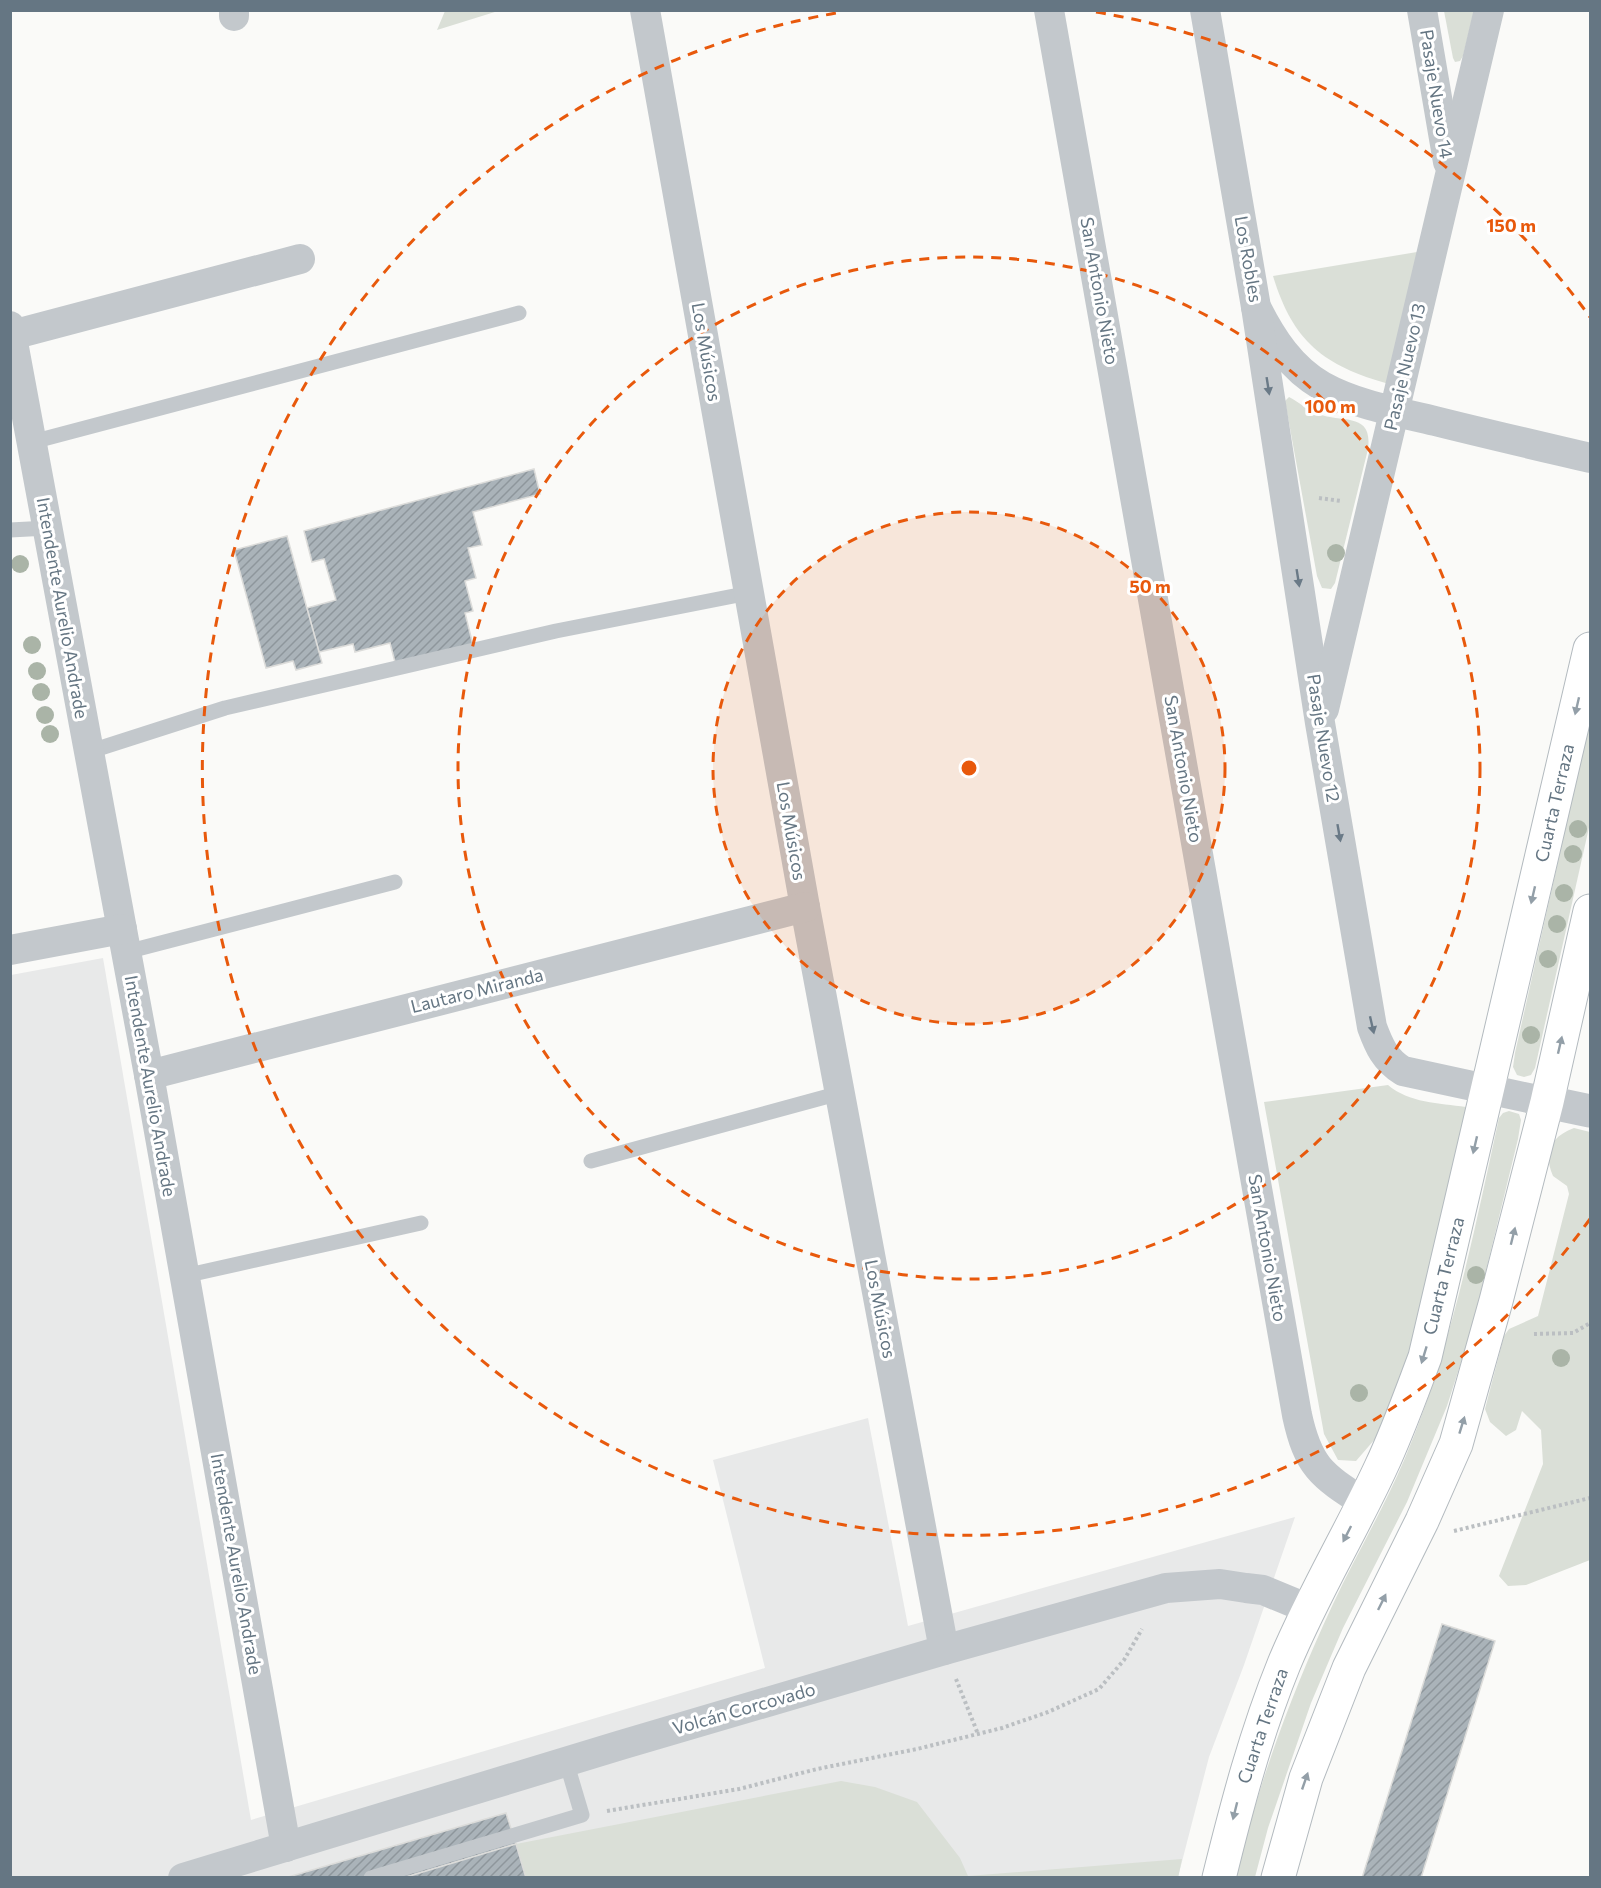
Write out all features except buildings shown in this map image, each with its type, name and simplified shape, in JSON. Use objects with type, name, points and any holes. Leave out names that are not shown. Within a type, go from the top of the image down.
[{"type":"main road","name":"Cuarta Terraza","points":[[1219,1878],[1239,1798],[1284,1664],[1397,1432],[1425,1357],[1590,648]]},
{"type":"main road","points":[[1278,1878],[1287,1838],[1306,1778],[1349,1668],[1435,1494],[1456,1444],[1496,1301],[1546,1102],[1590,910]]},
{"type":"street","name":"Los Músicos","points":[[645,10],[805,907],[944,1650]]},
{"type":"street","name":"San Antonio Nieto","points":[[1049,10],[1297,1415],[1302,1436],[1315,1464],[1332,1482],[1364,1502]]},
{"type":"street","name":"Los Robles","points":[[1205,10],[1256,307],[1270,335],[1285,354],[1302,372],[1337,393],[1394,412],[1590,459]]},
{"type":"street","name":"Pasaje Nuevo 14","points":[[1422,10],[1450,177]]},
{"type":"street","name":"Pasaje Nuevo 13","points":[[1320,723],[1489,10]]},
{"type":"street","points":[[11,330],[300,259]]},
{"type":"street","name":"Pasaje Nuevo 12","points":[[1256,307],[1320,723],[1372,1028],[1379,1048],[1391,1064],[1402,1071],[1489,1088]]},
{"type":"street","name":"Intendente Aurelio Andrade","points":[[11,330],[149,1075],[286,1847]]},
{"type":"street","name":"Lautaro Miranda","points":[[149,1075],[805,907]]},
{"type":"street","points":[[10,950],[124,941]]},
{"type":"street","points":[[1489,1088],[1590,1111]]},
{"type":"street","name":"Volcán Corcovado","points":[[183,1878],[219,1873],[286,1847],[566,1761],[944,1650],[1166,1588],[1220,1584],[1263,1590],[1309,1609]]},
{"type":"lane","points":[[32,442],[519,313]]},
{"type":"lane","points":[[10,530],[48,528]]},
{"type":"lane","points":[[88,752],[225,708],[556,631],[749,593]]},
{"type":"lane","points":[[124,941],[395,882]]},
{"type":"lane","points":[[591,1161],[840,1093]]},
{"type":"lane","points":[[184,1276],[421,1222]]},
{"type":"lane","points":[[371,1878],[582,1815],[566,1761]]},
{"type":"path","points":[[1285,494],[1371,504]]},
{"type":"path","points":[[1534,1334],[1573,1333],[1590,1323]]},
{"type":"path","points":[[1450,1532],[1590,1498]]},
{"type":"path","points":[[582,1815],[738,1788],[978,1734],[1048,1712],[1099,1689],[1124,1660],[1166,1588]]},
{"type":"path","points":[[944,1650],[978,1734]]},
{"type":"shaded area","points":[[445,10],[498,11],[437,30]]},
{"type":"shaded area","points":[[1444,11],[1474,11],[1460,61],[1455,62],[1453,58]]},
{"type":"shaded area","points":[[1423,251],[1389,384],[1346,369],[1314,348],[1290,318],[1273,276]]},
{"type":"shaded area","points":[[1289,397],[1318,414],[1361,424],[1366,429],[1368,437],[1368,449],[1335,583],[1331,589],[1322,588],[1317,576],[1285,401]]},
{"type":"shaded area","points":[[1590,719],[1590,823],[1535,1068],[1531,1075],[1524,1077],[1517,1075],[1513,1067],[1515,1053]]},
{"type":"shaded area","points":[[103,958],[251,1820],[765,1668],[713,1460],[868,1418],[908,1626],[1295,1517],[1244,1665],[1209,1757],[1178,1877],[11,1878],[11,975]]},
{"type":"shaded area","points":[[1388,1085],[1415,1099],[1466,1107],[1412,1343],[1394,1398],[1375,1439],[1356,1461],[1338,1460],[1324,1434],[1264,1102]]},
{"type":"shaded area","points":[[1509,1111],[1519,1114],[1521,1120],[1518,1139],[1472,1328],[1447,1406],[1407,1502],[1343,1628],[1311,1703],[1268,1828],[1255,1877],[1236,1878],[1277,1738],[1333,1604],[1397,1477],[1436,1375],[1460,1290],[1499,1118],[1503,1113]]},
{"type":"shaded area","points":[[1574,1128],[1590,1132],[1590,1560],[1526,1585],[1508,1586],[1499,1576],[1543,1464],[1541,1430],[1522,1411],[1516,1430],[1506,1436],[1490,1422],[1485,1409],[1504,1336],[1509,1329],[1538,1316],[1569,1194],[1567,1186],[1553,1176],[1549,1153],[1559,1136]]},
{"type":"shaded area","points":[[841,1781],[875,1787],[917,1802],[960,1858],[968,1876],[1182,1859],[1178,1878],[526,1878],[516,1844]]}]
